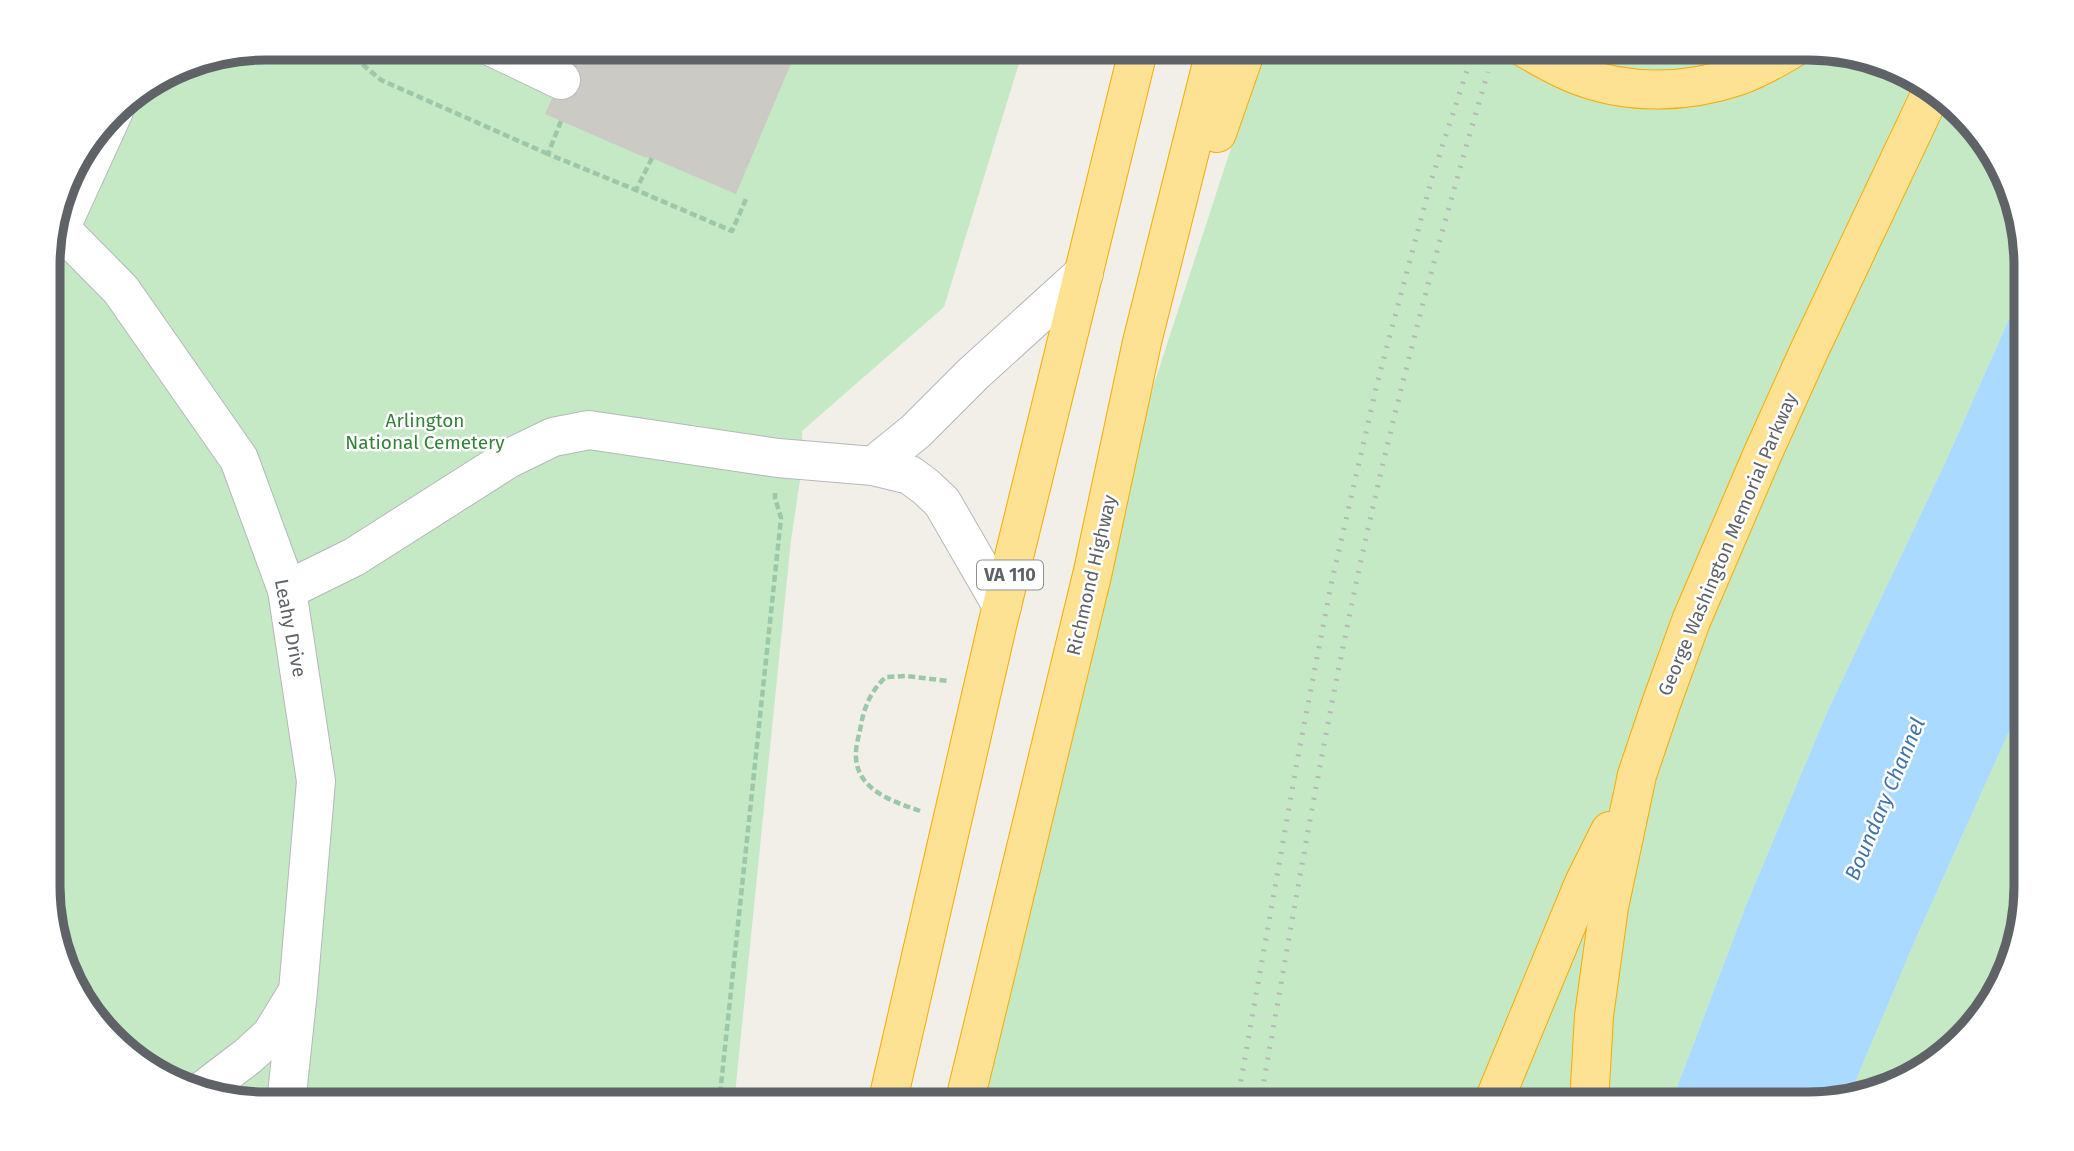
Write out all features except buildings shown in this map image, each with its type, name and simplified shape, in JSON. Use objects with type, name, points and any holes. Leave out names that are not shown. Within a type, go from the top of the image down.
[{"type":"highway","name":"VA 110","points":[[890,1092],[1002,606],[1136,59]]},
{"type":"highway","name":"Richmond Highway","points":[[967,1092],[1093,571],[1142,342],[1213,59]]},
{"type":"highway","points":[[1142,342],[1243,59]]},
{"type":"highway","points":[[1543,59],[1580,76],[1614,86],[1653,90],[1698,86],[1737,77],[1776,59]]},
{"type":"highway","name":"George Washington Memorial Parkway","points":[[1590,1091],[1594,1016],[1602,956],[1613,884],[1637,775],[1687,633],[1726,537],[1809,351],[1929,99]]},
{"type":"highway","points":[[1498,1091],[1584,883],[1637,775]]},
{"type":"lane","points":[[517,59],[561,80]]},
{"type":"lane","points":[[70,199],[94,150]]},
{"type":"lane","name":"Leahy Drive","points":[[63,232],[121,290],[239,459],[287,590],[316,781],[287,1092]]},
{"type":"lane","points":[[873,466],[916,431],[973,374],[1084,274]]},
{"type":"lane","points":[[287,590],[354,556],[508,459],[552,437],[589,430],[778,458],[873,466],[910,475],[942,502],[1002,606]]},
{"type":"lane","points":[[211,1084],[271,1035],[298,991]]},
{"type":"path","points":[[359,59],[381,80],[732,231],[746,199]]},
{"type":"path","points":[[548,154],[561,121]]},
{"type":"path","points":[[636,190],[652,158]]},
{"type":"path","points":[[720,1092],[781,517],[775,498],[778,458]]},
{"type":"path","points":[[952,821],[890,800],[877,793],[868,783],[861,774],[856,756],[862,719],[872,693],[886,677],[984,685]]},
{"type":"green space","name":"Arlington National Cemetery","points":[[1020,59],[944,307],[802,431],[803,460],[791,540],[735,1092],[239,1090],[187,1076],[163,1064],[130,1040],[94,1000],[70,951],[61,912],[60,885],[60,266],[61,239],[72,194],[97,147],[130,111],[151,94],[200,70],[239,61]]},
{"type":"green space","points":[[1260,59],[1835,61],[1887,75],[1934,102],[1972,140],[1999,187],[2011,226],[2014,308],[1945,463],[1828,710],[1747,903],[1676,1091],[987,1092],[1093,571]]},
{"type":"green space","points":[[2014,721],[2014,899],[2011,925],[1999,964],[1972,1011],[1934,1049],[1899,1070],[1853,1087],[1917,936]]},
{"type":"water","name":"Boundary Channel","points":[[2014,308],[2014,721],[1917,936],[1853,1087],[1822,1091],[1676,1091],[1747,903],[1828,710],[1945,463]]},
{"type":"railway","points":[[1239,1091],[1331,585],[1378,380],[1432,178],[1471,59]]},
{"type":"railway","points":[[1262,1091],[1358,573],[1414,338],[1488,72]]}]
